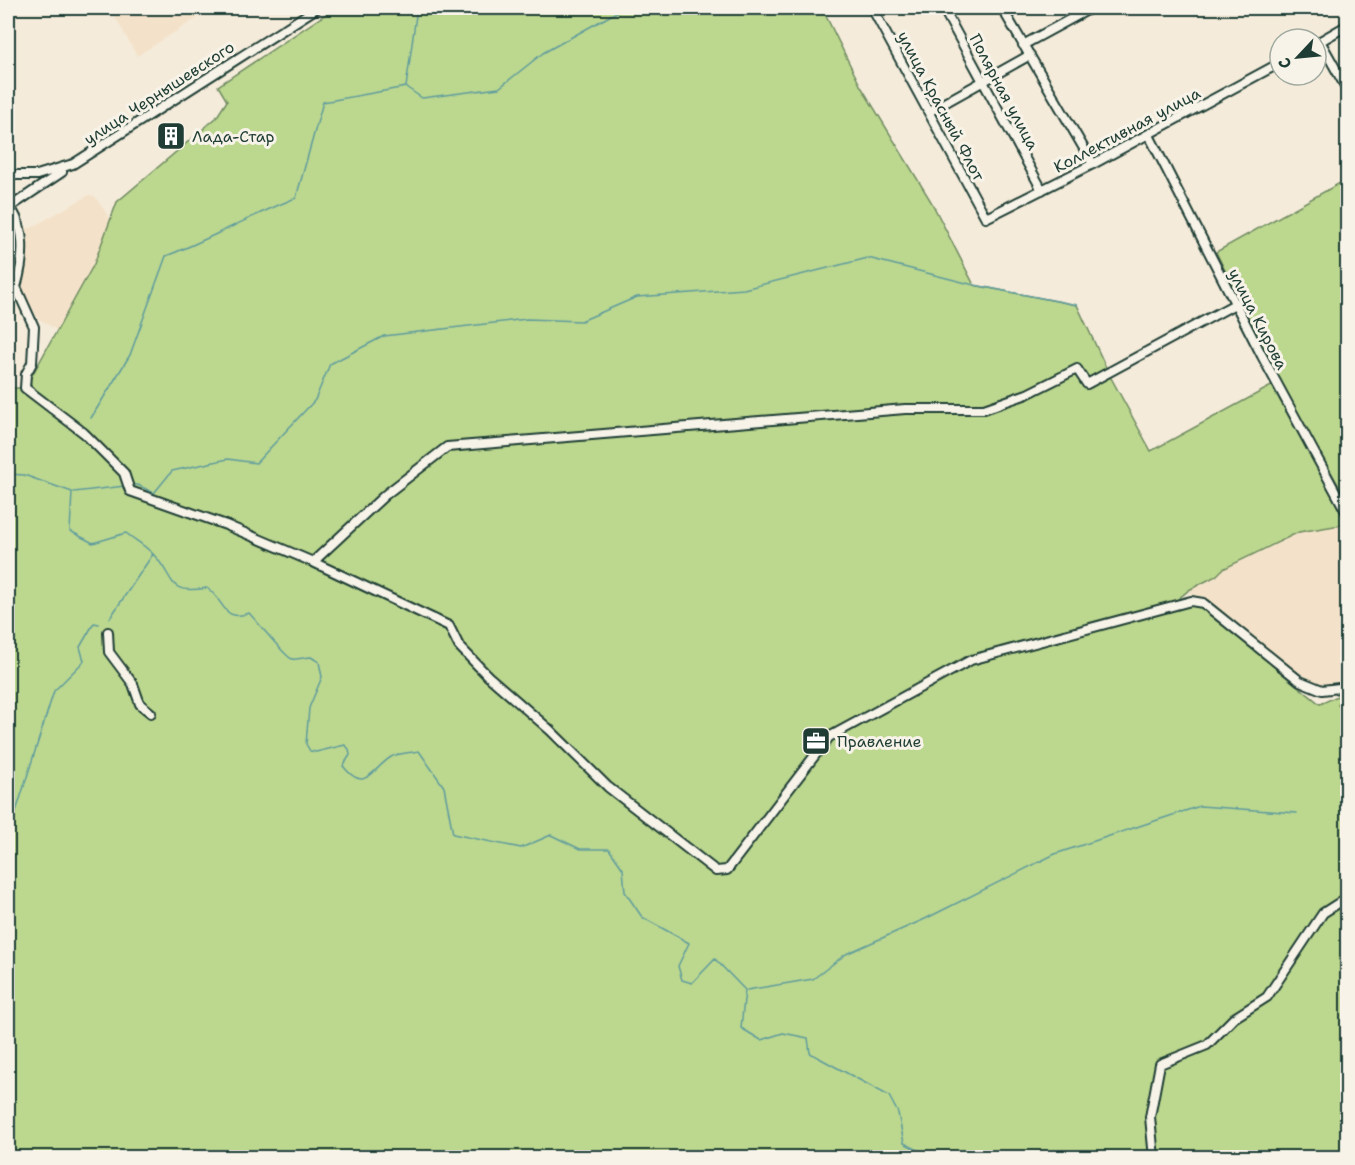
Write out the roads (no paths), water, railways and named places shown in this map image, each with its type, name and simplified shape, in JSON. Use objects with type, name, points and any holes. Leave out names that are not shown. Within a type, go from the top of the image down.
[{"type":"street","name":"улица Чернышевского","points":[[8,175],[49,173],[73,164],[317,8]]},
{"type":"street","name":"улица Красный Флот","points":[[872,8],[930,111],[986,218]]},
{"type":"street","name":"Полярная улица","points":[[943,8],[1042,190]]},
{"type":"street","points":[[1002,8],[1093,164]]},
{"type":"street","points":[[1023,45],[1091,8]]},
{"type":"street","points":[[1328,36],[1347,25]]},
{"type":"street","points":[[930,111],[1030,55]]},
{"type":"street","points":[[1328,59],[1347,91]]},
{"type":"street","name":"Коллективная улица","points":[[986,218],[1149,135],[1268,70]]},
{"type":"street","name":"улица Кирова","points":[[1149,135],[1235,304],[1347,514]]},
{"type":"street","points":[[73,164],[9,206],[22,229],[20,273],[16,287],[34,327],[32,363],[26,374],[25,388],[84,433],[124,473],[130,491],[226,525],[313,562],[449,626],[459,646],[488,676],[550,730],[608,787],[716,871],[727,870],[829,737],[971,660],[1191,601],[1203,603],[1300,681],[1322,690],[1347,687]]},
{"type":"street","points":[[313,562],[385,495],[447,447],[905,409],[984,409],[1027,394],[1077,369],[1087,384],[1235,304]]},
{"type":"street","points":[[108,632],[110,652],[133,684],[140,704],[151,713]]},
{"type":"street","points":[[1154,1158],[1150,1118],[1160,1064],[1207,1045],[1233,1018],[1267,997],[1323,913],[1347,897]]},
{"type":"waterway","points":[[406,87],[417,8]]},
{"type":"waterway","points":[[91,418],[130,355],[166,256],[296,198],[323,102],[406,87],[422,98],[499,88],[543,53],[624,8]]},
{"type":"waterway","points":[[130,485],[138,485],[154,493],[172,471],[228,459],[256,463],[315,400],[330,364],[384,336],[527,319],[581,321],[637,297],[744,289],[868,258],[974,285],[1077,305]]},
{"type":"waterway","points":[[8,474],[24,475],[72,492],[70,531],[93,543],[126,533],[153,554],[178,587],[194,590],[207,588],[229,613],[234,615],[249,613],[292,659],[311,657],[319,662],[322,677],[309,708],[306,744],[310,751],[316,752],[345,745],[350,755],[343,766],[357,778],[363,779],[391,757],[419,751],[444,787],[453,834],[521,848],[551,835],[580,849],[609,849],[623,869],[625,892],[642,917],[689,943],[678,966],[682,980],[692,983],[715,959],[745,990],[741,1028],[761,1040],[783,1033],[808,1038],[810,1053],[889,1096],[898,1113],[904,1143],[922,1152],[923,1158]]},
{"type":"waterway","points":[[74,492],[125,486]]},
{"type":"waterway","points":[[110,618],[153,554]]},
{"type":"waterway","points":[[8,837],[54,691],[84,661],[80,647],[94,623],[99,624]]},
{"type":"waterway","points":[[747,990],[813,979],[846,954],[925,919],[1055,854],[1200,806],[1297,813]]},
{"type":"place","name":"Лада-Стар","points":[[171,136]]},
{"type":"place","name":"Правление","points":[[816,741]]}]
